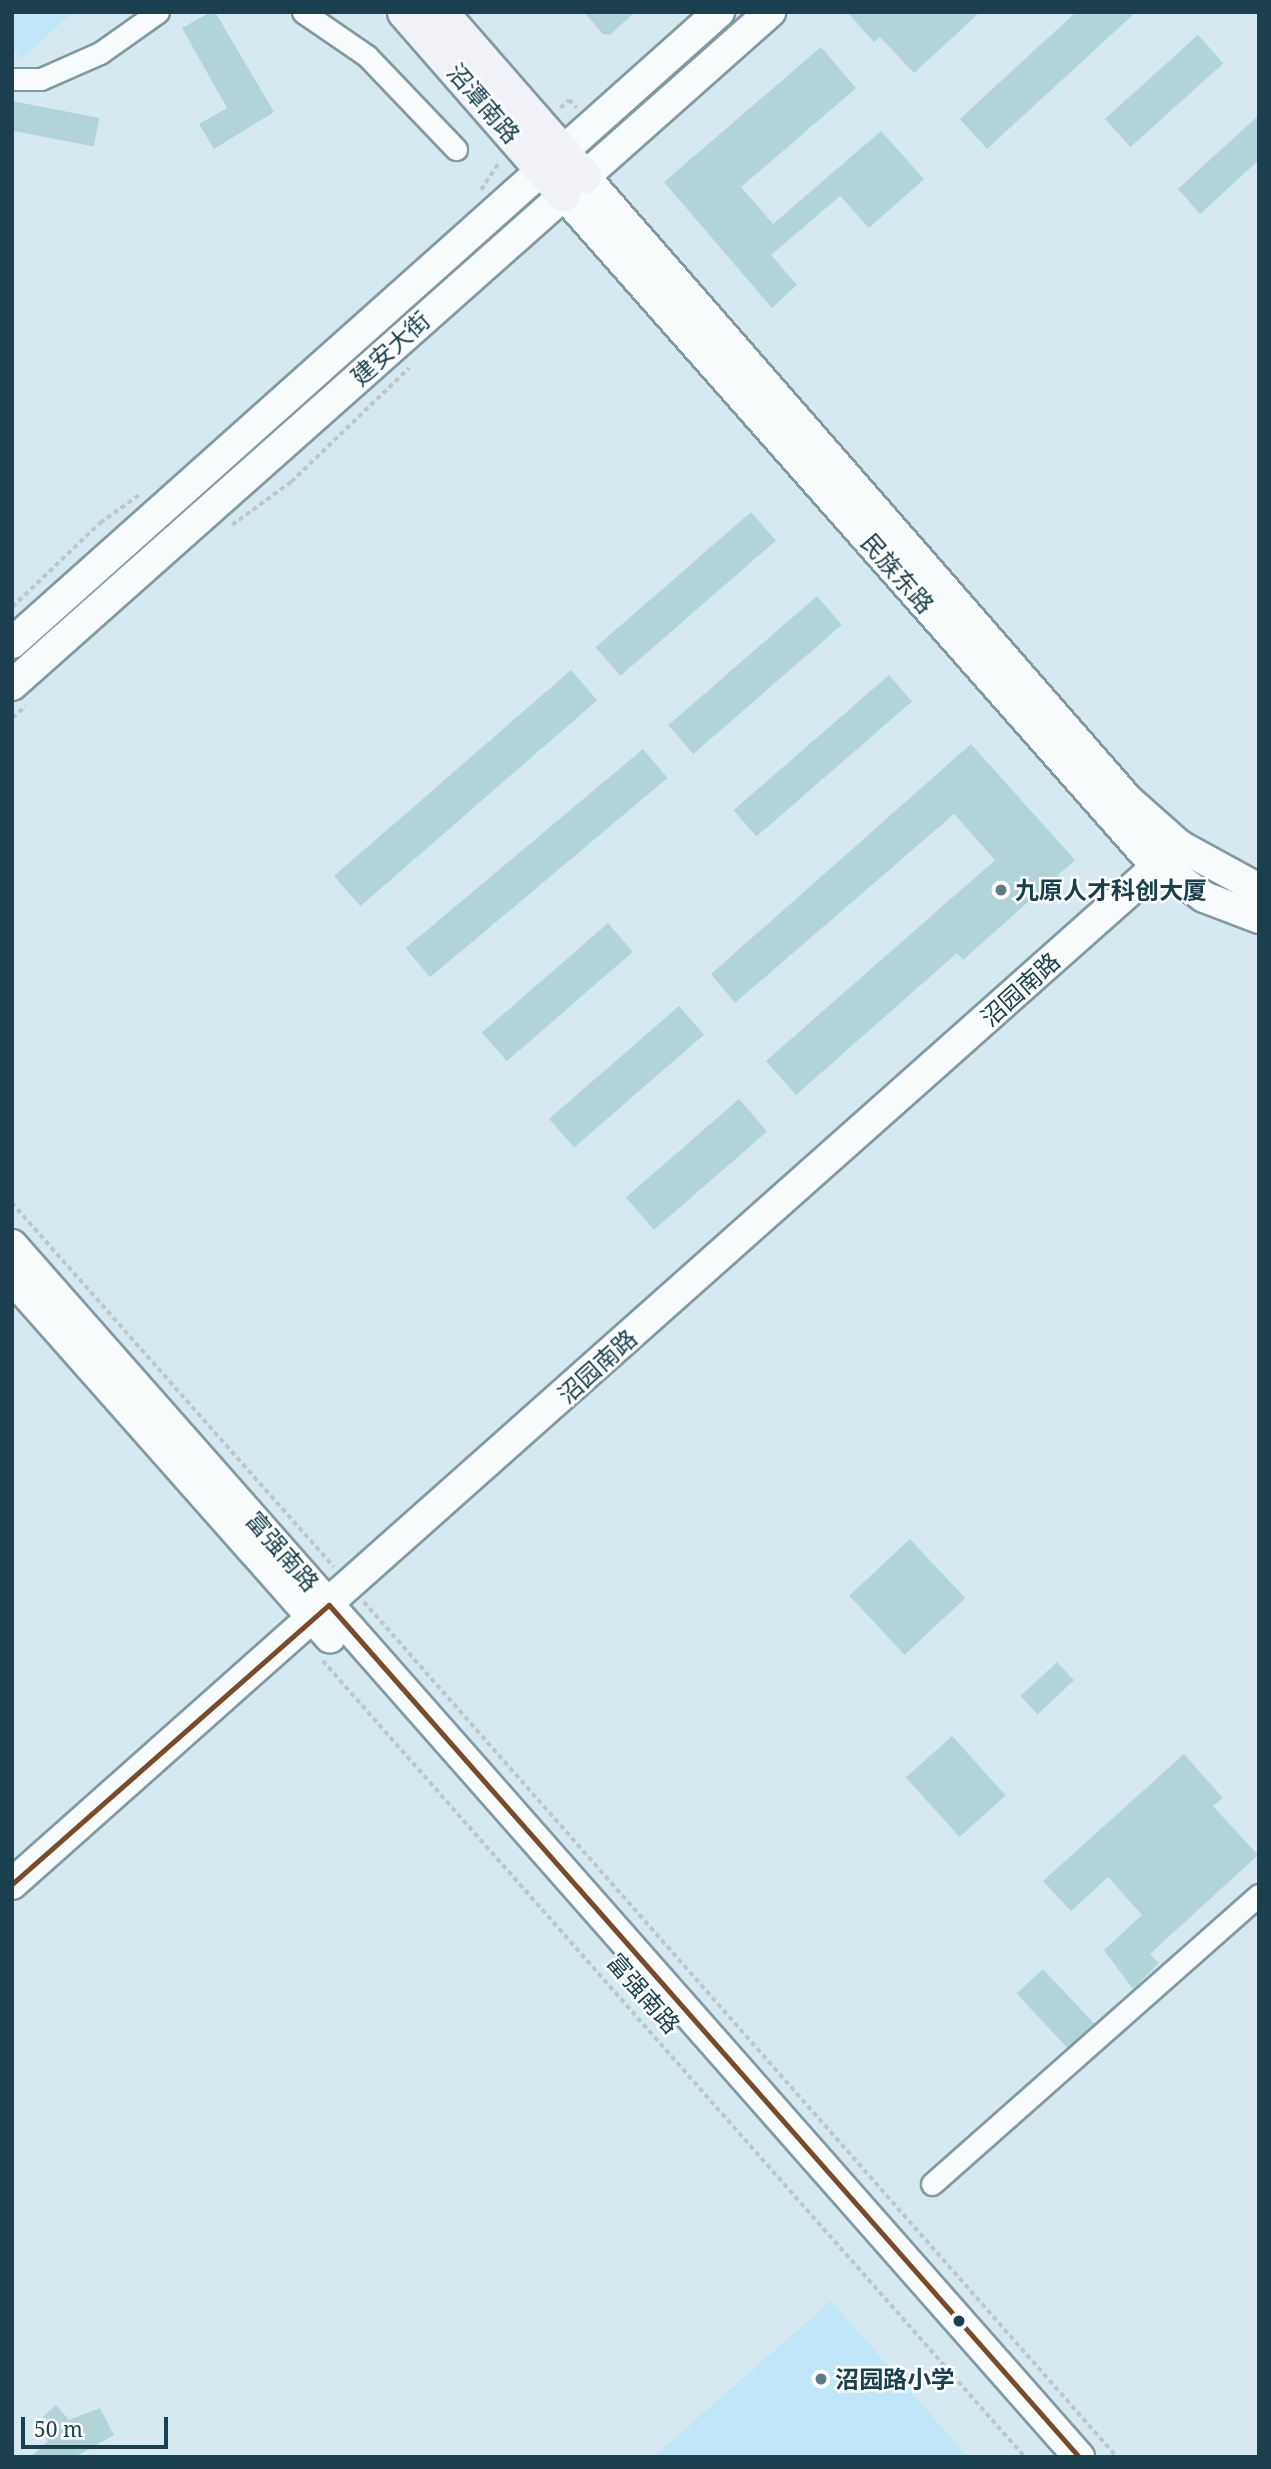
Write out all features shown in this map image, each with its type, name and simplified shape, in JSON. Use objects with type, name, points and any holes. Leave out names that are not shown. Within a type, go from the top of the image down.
[{"type":"main road","name":"沼潭南路","points":[[404,12],[553,159],[581,178]]},
{"type":"main road","name":"沼潭南路","points":[[441,12],[553,159]]},
{"type":"main road","name":"建安大街","points":[[12,643],[719,12]]},
{"type":"main road","name":"建安大街","points":[[22,693],[581,178],[770,12]]},
{"type":"main road","name":"民族东路","points":[[581,178],[1127,799],[1204,897],[1259,918]]},
{"type":"main road","name":"民族东路","points":[[581,178],[1115,819],[1170,855],[1259,889]]},
{"type":"main road","name":"沼园南路","points":[[12,1884],[323,1611],[1170,855]]},
{"type":"main road","name":"富强南路","points":[[12,1245],[323,1611],[1052,2457]]},
{"type":"main road","name":"富强南路","points":[[12,1278],[323,1611],[1079,2457]]},
{"type":"street","points":[[12,79],[41,79],[89,58],[158,12]]},
{"type":"street","points":[[303,12],[367,56],[456,149]]},
{"type":"street","points":[[932,2183],[1259,1895]]},
{"type":"path","points":[[222,533],[291,482],[415,362]]},
{"type":"path","points":[[12,719],[22,693]]},
{"type":"path","points":[[12,1203],[323,1611],[1025,2457]]},
{"type":"path","points":[[323,1611],[1117,2457]]},
{"type":"shaded area","points":[[12,12],[73,12],[21,59],[12,48]]},
{"type":"shaded area","name":"沼园路小学","points":[[831,2301],[968,2457],[653,2457]]},
{"type":"building","points":[[215,12],[274,112],[214,149],[199,124],[227,108],[182,28]]},
{"type":"building","points":[[584,12],[635,12],[610,35],[603,34]]},
{"type":"building","points":[[847,12],[980,12],[914,73],[880,37],[874,42]]},
{"type":"building","points":[[1076,12],[1136,12],[987,149],[960,119]]},
{"type":"building","points":[[1198,35],[1223,63],[1131,147],[1105,119]]},
{"type":"building","points":[[821,47],[856,88],[741,187],[773,224],[881,131],[924,179],[869,228],[840,196],[771,255],[797,285],[772,308],[664,182]]},
{"type":"building","points":[[12,101],[99,118],[94,146],[12,131]]},
{"type":"building","points":[[1259,115],[1259,160],[1200,214],[1178,189]]},
{"type":"building","points":[[751,512],[776,541],[620,676],[596,647]]},
{"type":"building","points":[[817,596],[842,625],[693,754],[668,725]]},
{"type":"building","points":[[571,670],[597,700],[360,906],[334,876]]},
{"type":"building","points":[[889,675],[912,701],[756,837],[734,810]]},
{"type":"building","points":[[971,744],[1075,860],[963,960],[957,953],[796,1095],[766,1061],[995,860],[954,814],[735,1003],[711,974]]},
{"type":"building","points":[[643,749],[667,778],[430,977],[406,948]]},
{"type":"building","points":[[608,923],[633,952],[507,1061],[482,1033]]},
{"type":"building","points":[[679,1006],[704,1035],[574,1148],[549,1119]]},
{"type":"building","points":[[739,1099],[767,1131],[654,1230],[626,1197]]},
{"type":"building","points":[[910,1539],[965,1598],[905,1655],[849,1596]]},
{"type":"building","points":[[1057,1662],[1074,1680],[1037,1714],[1020,1696]]},
{"type":"building","points":[[952,1736],[1006,1795],[959,1837],[906,1777]]},
{"type":"building","points":[[1184,1754],[1223,1798],[1213,1806],[1258,1855],[1150,1954],[1159,1963],[1133,1989],[1104,1950],[1142,1915],[1108,1877],[1071,1911],[1043,1881]]},
{"type":"building","points":[[1043,1969],[1094,2024],[1068,2048],[1017,1994]]},
{"type":"building","points":[[56,2405],[69,2420],[100,2408],[114,2435],[75,2457],[30,2457],[48,2441],[34,2425]]},
{"type":"transit line","points":[[12,1884],[329,1605],[1079,2457]]},
{"type":"place","name":"九原人才科创大厦","points":[[1001,890]]},
{"type":"place","name":"沼园路小学","points":[[821,2379]]}]
